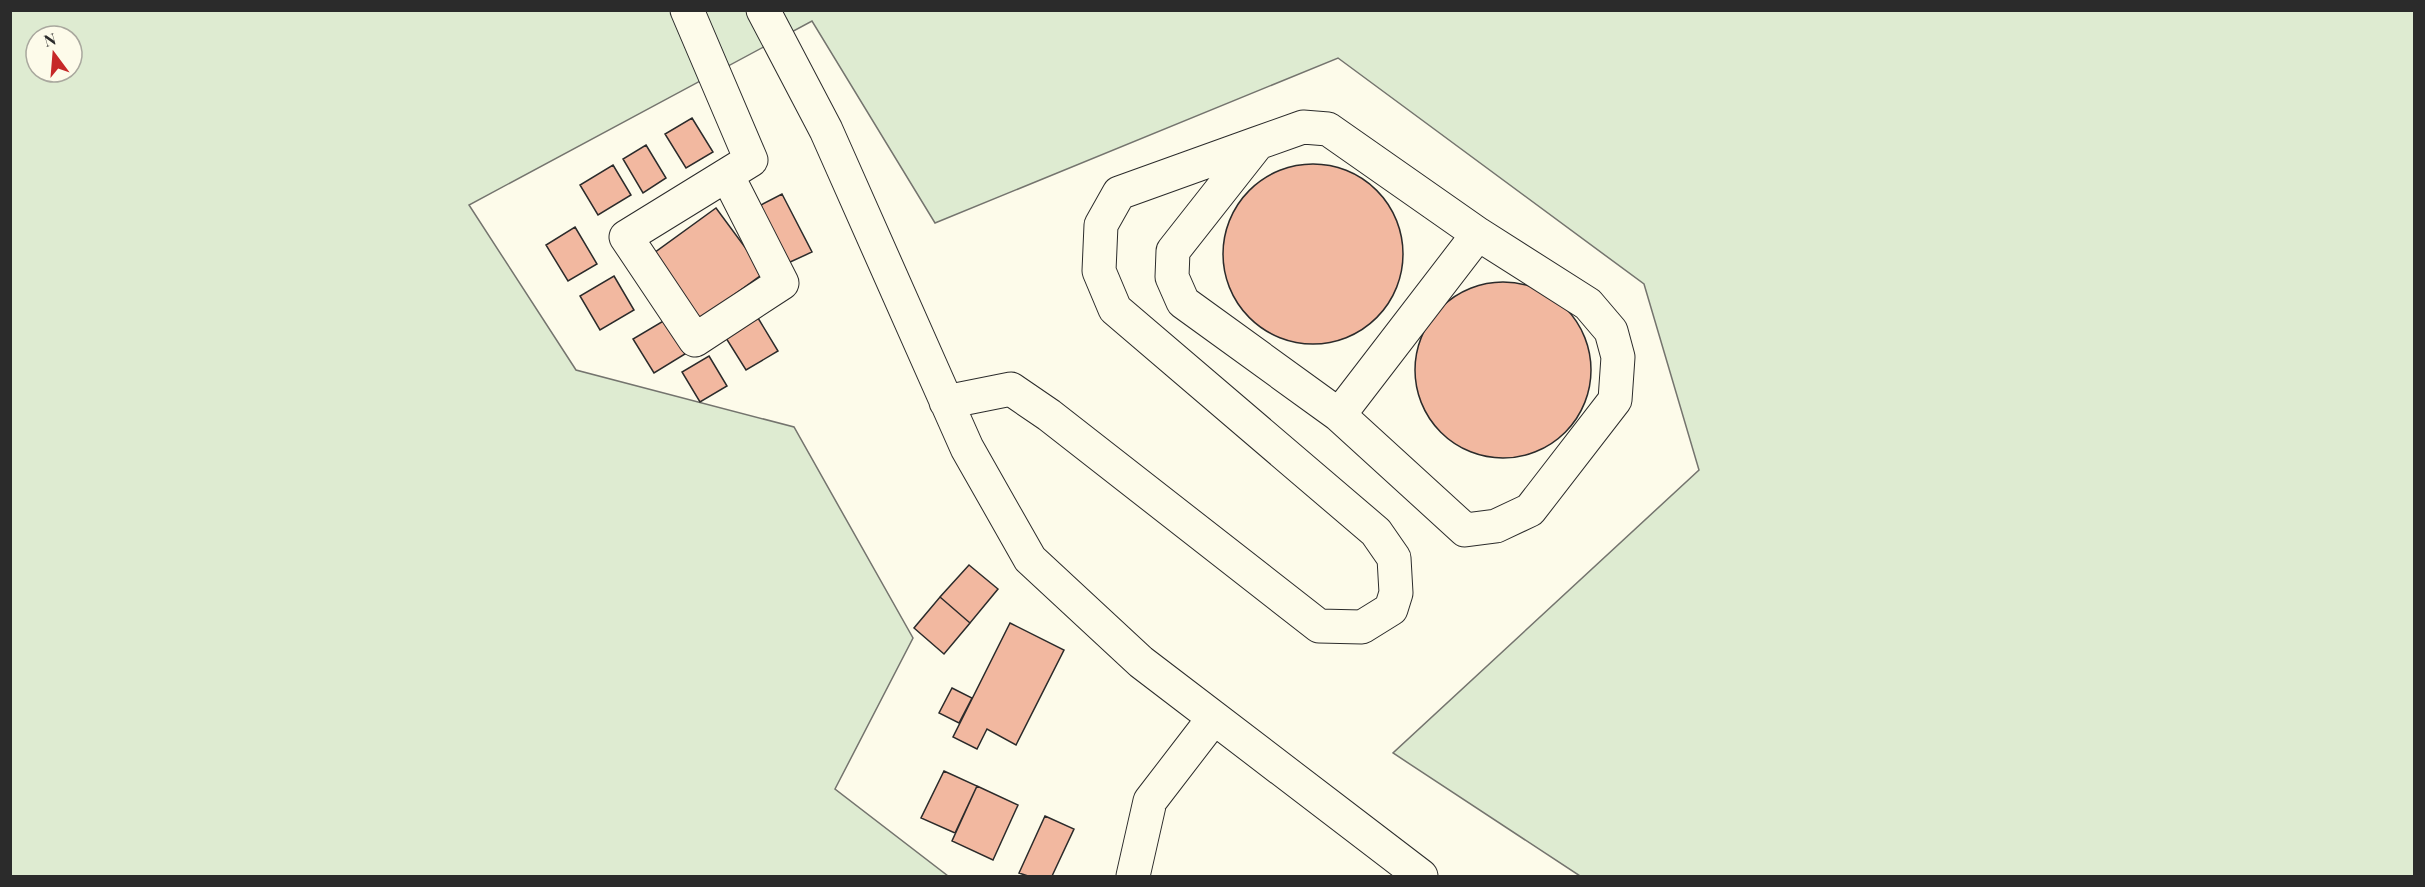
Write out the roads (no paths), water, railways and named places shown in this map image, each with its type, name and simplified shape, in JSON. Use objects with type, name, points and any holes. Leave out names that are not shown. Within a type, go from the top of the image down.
[{"type":"street","points":[[687,10],[750,160],[626,237],[695,340],[782,283],[727,175]]},
{"type":"street","points":[[763,10],[826,130],[967,448],[1030,559],[1141,662],[1421,876]]},
{"type":"street","points":[[946,402],[1011,389],[1059,422],[1319,626],[1362,627],[1391,609],[1396,594],[1394,558],[1376,532],[1115,309],[1099,271],[1101,225],[1119,193],[1258,143],[1303,127],[1328,129],[1478,234],[1588,304],[1611,331],[1618,357],[1615,400],[1530,510],[1496,526],[1465,530],[1339,415],[1183,302],[1172,277],[1173,250],[1258,143]]},
{"type":"street","points":[[1339,415],[1478,234]]},
{"type":"street","points":[[1133,876],[1150,801],[1213,719]]}]
